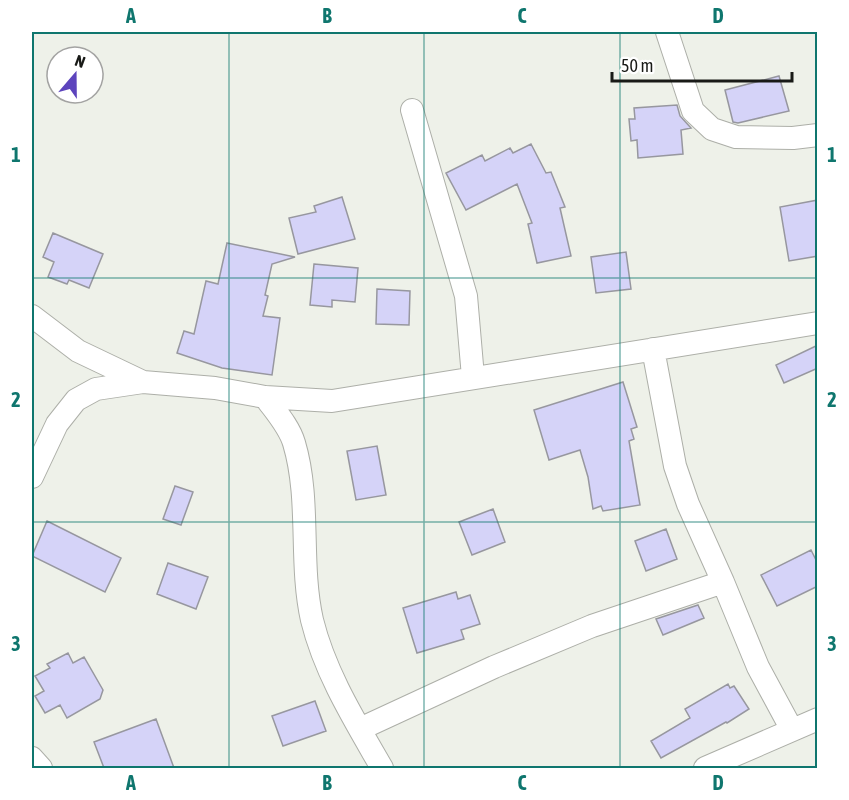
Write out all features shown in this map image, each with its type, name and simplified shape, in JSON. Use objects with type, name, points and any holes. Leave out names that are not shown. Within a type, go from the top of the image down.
[{"type":"street","points":[[667,32],[693,111],[712,129],[736,137],[793,138],[818,135]]},
{"type":"street","points":[[412,110],[466,296],[473,377]]},
{"type":"street","points":[[32,316],[78,351],[143,382]]},
{"type":"street","points":[[32,477],[57,424],[76,400],[96,389],[143,382],[215,388],[265,397],[332,401],[818,323]]},
{"type":"street","points":[[653,349],[675,466],[688,504],[758,667],[792,730]]},
{"type":"street","points":[[265,397],[284,422],[294,441],[302,480],[306,569],[312,619],[324,659],[382,768]]},
{"type":"street","points":[[360,729],[494,667],[592,626],[723,582]]},
{"type":"street","points":[[705,768],[818,719]]},
{"type":"street","points":[[32,758],[41,768]]},
{"type":"building","points":[[779,76],[789,111],[738,123],[733,122],[725,90]]},
{"type":"building","points":[[677,105],[680,116],[691,128],[681,130],[683,154],[638,158],[637,140],[631,141],[629,119],[635,119],[634,108]]},
{"type":"building","points":[[531,144],[546,173],[551,172],[565,207],[560,208],[571,256],[537,263],[528,224],[532,223],[517,184],[466,210],[446,173],[482,155],[485,161],[510,148],[513,153]]},
{"type":"building","points":[[342,197],[355,239],[298,254],[289,218],[316,212],[314,206]]},
{"type":"building","points":[[818,200],[818,256],[789,261],[780,207]]},
{"type":"building","points":[[53,233],[103,254],[89,288],[69,280],[67,284],[48,277],[54,262],[43,257]]},
{"type":"building","points":[[227,243],[295,257],[272,264],[265,295],[268,296],[263,316],[280,318],[272,375],[222,368],[177,353],[184,331],[194,334],[206,281],[218,284]]},
{"type":"building","points":[[626,252],[631,289],[596,293],[591,257]]},
{"type":"building","points":[[314,264],[358,268],[355,302],[332,300],[332,307],[310,305]]},
{"type":"building","points":[[377,289],[410,291],[409,325],[376,324]]},
{"type":"building","points":[[818,345],[818,368],[784,383],[776,365]]},
{"type":"building","points":[[623,382],[637,427],[631,429],[634,439],[629,441],[640,505],[603,511],[601,506],[593,509],[588,477],[580,450],[549,460],[534,410]]},
{"type":"building","points":[[377,446],[386,495],[356,500],[347,451]]},
{"type":"building","points":[[175,486],[193,492],[181,525],[163,519]]},
{"type":"building","points":[[493,509],[505,542],[472,555],[459,522]]},
{"type":"building","points":[[47,521],[121,558],[105,592],[32,556]]},
{"type":"building","points":[[666,529],[677,559],[646,571],[635,541]]},
{"type":"building","points":[[811,550],[818,564],[818,586],[777,606],[761,575]]},
{"type":"building","points":[[168,563],[208,577],[196,609],[157,594]]},
{"type":"building","points":[[456,592],[458,599],[470,595],[480,624],[461,630],[464,639],[417,653],[403,608]]},
{"type":"building","points":[[698,605],[704,618],[663,635],[656,619]]},
{"type":"building","points":[[68,653],[73,663],[84,657],[103,690],[100,699],[67,718],[60,705],[45,713],[35,696],[44,691],[35,676],[50,668],[47,664]]},
{"type":"building","points":[[728,684],[730,688],[734,686],[749,709],[661,758],[651,741],[690,718],[685,709]]},
{"type":"building","points":[[315,701],[326,731],[283,746],[272,716]]},
{"type":"building","points":[[156,719],[174,768],[104,768],[94,742]]}]
